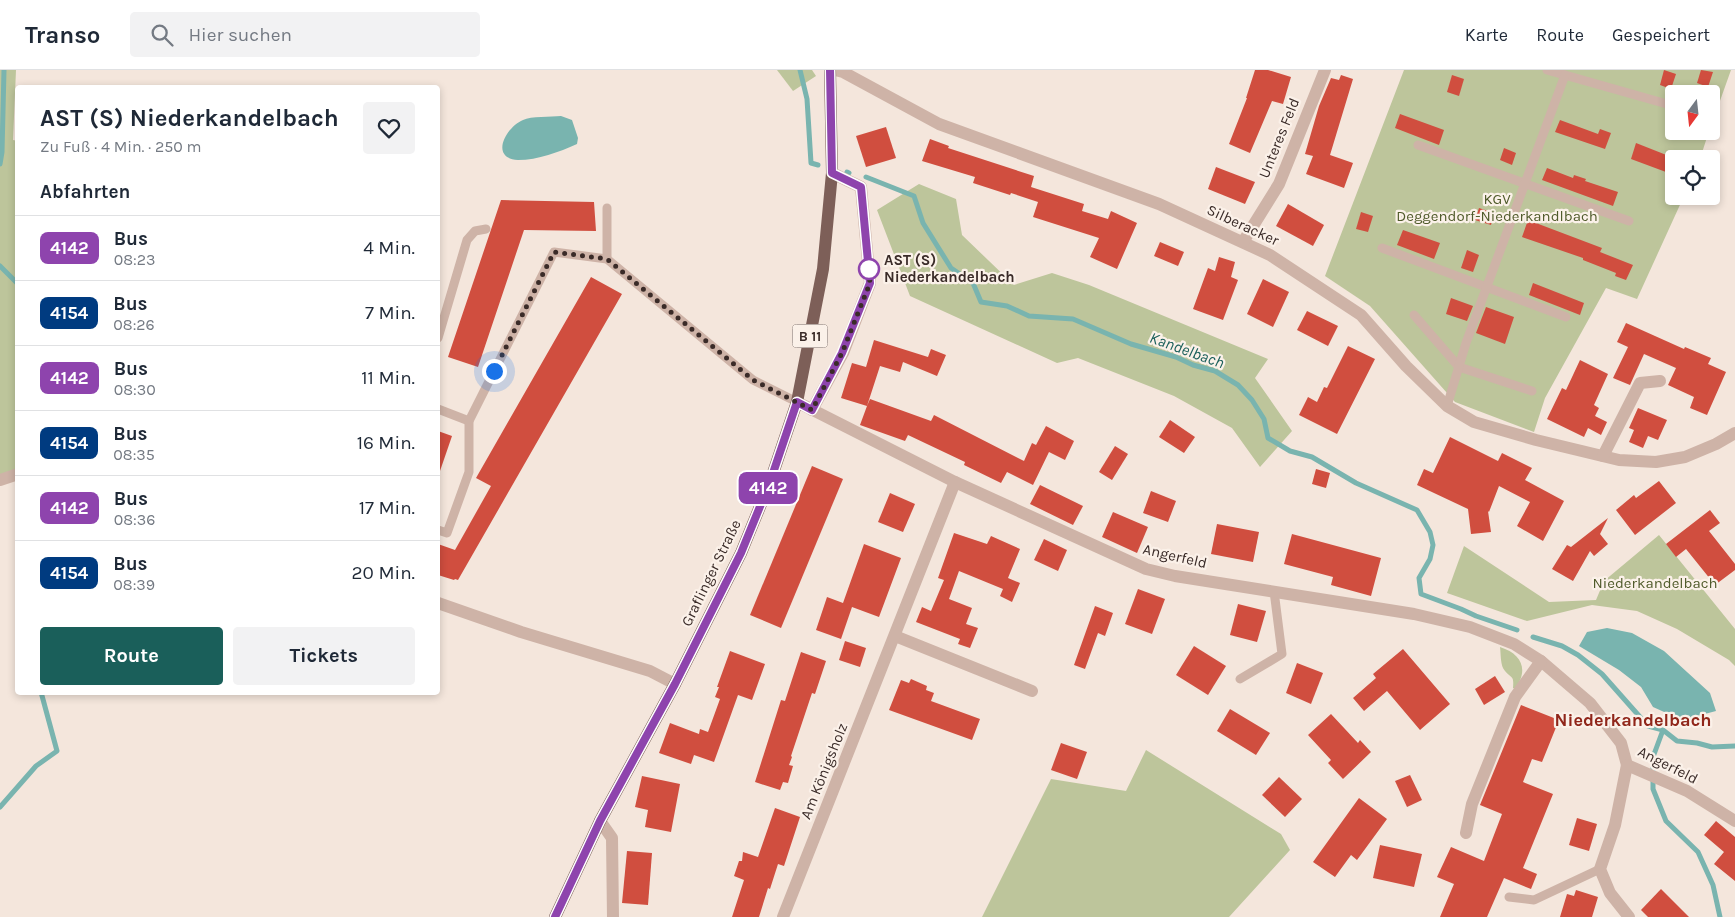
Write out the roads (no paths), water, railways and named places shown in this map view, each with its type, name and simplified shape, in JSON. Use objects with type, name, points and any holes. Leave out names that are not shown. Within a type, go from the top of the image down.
[{"type":"main road","name":"Graflinger Straße","points":[[556,917],[600,821],[675,684],[741,553],[770,482],[797,402],[823,269],[832,173],[830,70]]},
{"type":"street","name":"Silberacker","points":[[835,70],[843,72],[939,124],[1159,204],[1270,255],[1361,315],[1406,366],[1447,406],[1474,422],[1536,440],[1619,460],[1656,462],[1685,456],[1716,444],[1735,433]]},
{"type":"street","name":"Unteres Feld","points":[[1243,242],[1279,184],[1325,70]]},
{"type":"street","points":[[812,410],[842,353],[870,283],[861,187],[832,173]]},
{"type":"street","points":[[1603,456],[1640,383],[1660,381]]},
{"type":"street","name":"Angerfeld","points":[[797,402],[955,482],[1146,569],[1176,576],[1414,614],[1470,627],[1514,644],[1541,660],[1590,703],[1621,743],[1627,765],[1687,791],[1735,821]]},
{"type":"street","points":[[0,480],[15,475]]},
{"type":"street","name":"Am Königsholz","points":[[783,917],[955,482]]},
{"type":"street","points":[[440,604],[521,632],[650,672],[675,684]]},
{"type":"street","points":[[895,636],[1032,691]]},
{"type":"street","points":[[1466,834],[1472,804],[1515,697],[1541,660]]},
{"type":"street","points":[[1627,765],[1615,825],[1600,869],[1610,893],[1629,917]]},
{"type":"street","points":[[600,821],[612,838],[613,917]]},
{"type":"lane","points":[[1547,70],[1665,103]]},
{"type":"lane","points":[[1447,406],[1466,343],[1565,75]]},
{"type":"lane","points":[[1418,145],[1629,222]]},
{"type":"lane","points":[[607,208],[607,259]]},
{"type":"lane","points":[[440,331],[467,240],[475,231],[486,229]]},
{"type":"lane","points":[[1382,248],[1566,317]]},
{"type":"lane","points":[[440,531],[447,533],[469,472],[469,422],[554,252],[607,259],[753,380],[797,402]]},
{"type":"lane","points":[[1414,316],[1459,367],[1532,391]]},
{"type":"lane","points":[[440,411],[469,422]]},
{"type":"lane","points":[[1240,679],[1282,654],[1274,591]]},
{"type":"lane","points":[[1509,896],[1534,900],[1600,869]]},
{"type":"water","points":[[561,116],[572,120],[578,138],[577,144],[556,153],[533,159],[518,160],[509,158],[504,154],[502,148],[506,135],[523,120]]},
{"type":"water","points":[[1607,628],[1632,633],[1664,651],[1710,693],[1716,711],[1682,720],[1653,707],[1641,687],[1619,670],[1579,646],[1587,632]]},
{"type":"waterway","points":[[0,164],[4,70]]},
{"type":"waterway","name":"Kandelbach","points":[[800,70],[807,99],[811,163],[818,165]]},
{"type":"waterway","name":"Kandelbach","points":[[866,177],[914,196],[923,223],[951,268],[973,283],[981,302],[1007,306],[1029,316],[1073,319],[1131,344],[1215,371],[1238,385],[1252,400],[1264,419],[1268,438],[1290,451],[1312,457],[1356,483],[1417,510],[1430,532],[1433,545],[1430,559],[1419,578],[1421,594],[1517,630]]},
{"type":"waterway","points":[[0,266],[15,281]]},
{"type":"waterway","name":"Kandelbach","points":[[1533,637],[1562,646],[1578,655],[1602,674],[1648,726],[1663,730],[1677,741],[1712,747],[1735,746]]},
{"type":"waterway","points":[[0,807],[36,766],[57,751],[42,695]]},
{"type":"waterway","points":[[1663,730],[1653,757],[1653,789],[1666,821],[1698,852],[1713,885],[1720,917]]},
{"type":"place","name":"AST (S) Niederkandelbach","points":[[869,269]]},
{"type":"district","name":"Niederkandelbach","points":[[1633,720]]},
{"type":"park label","name":"KGV Deggendorf-Niederkandlbach","points":[[1497,208]]}]
